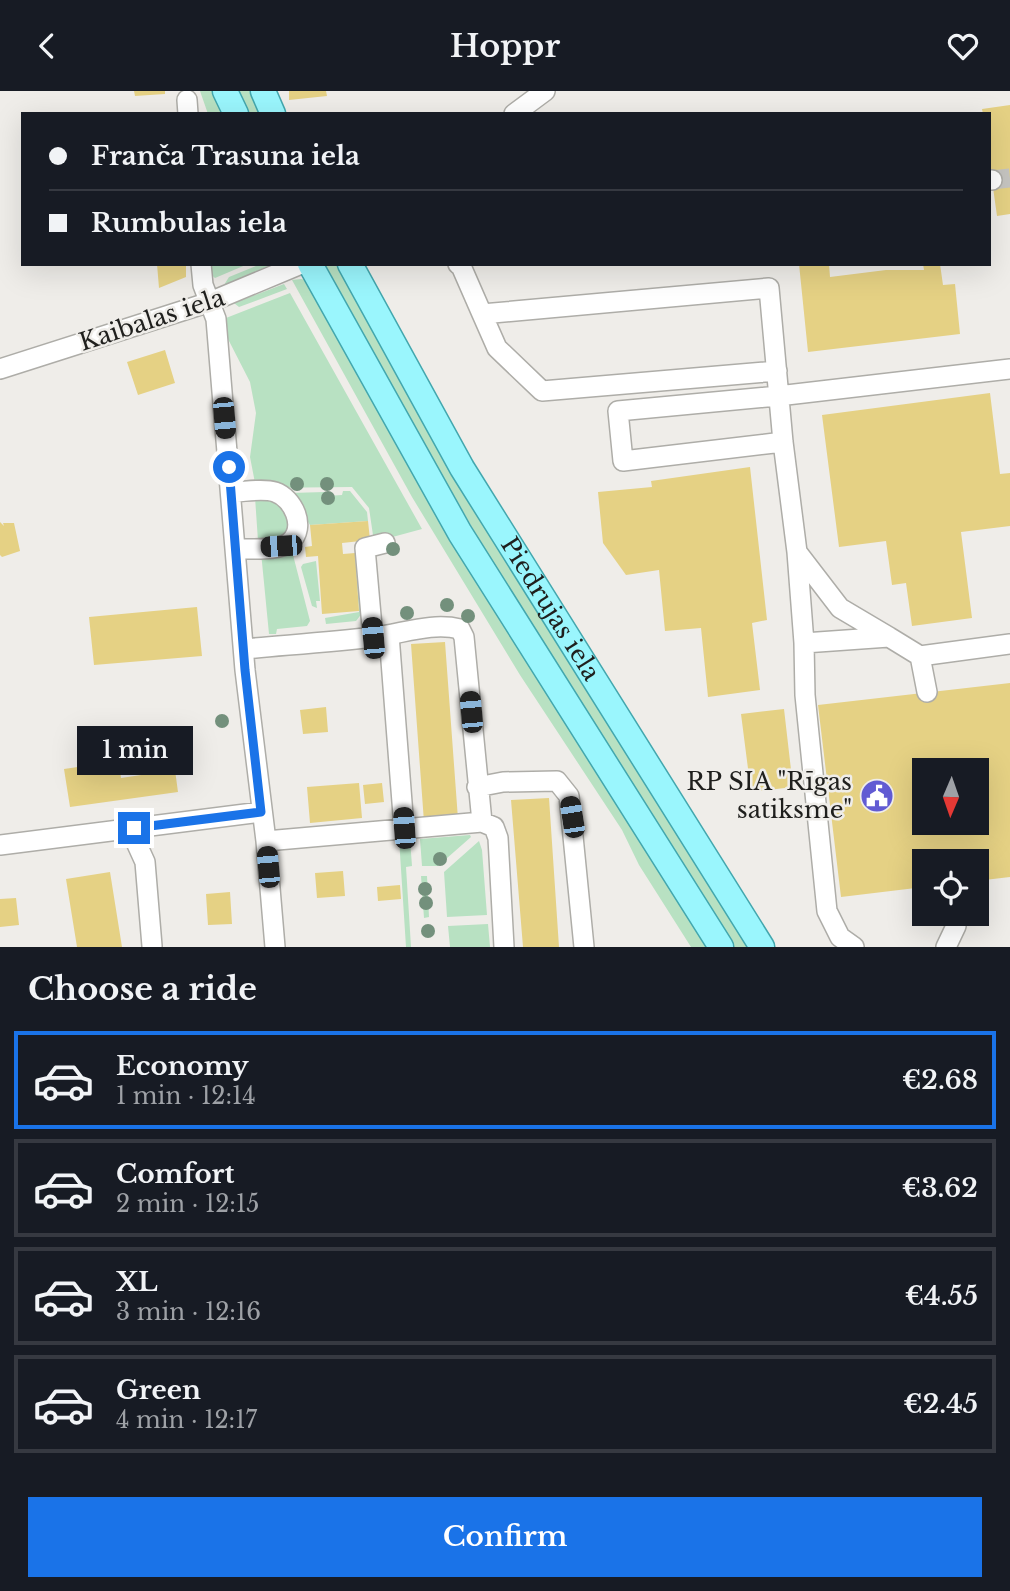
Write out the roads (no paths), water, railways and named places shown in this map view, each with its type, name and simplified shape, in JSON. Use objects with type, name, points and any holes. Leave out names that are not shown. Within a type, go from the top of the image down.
[{"type":"main road","points":[[225,91],[235,112]]},
{"type":"main road","points":[[262,91],[272,112]]},
{"type":"main road","name":"Piedrujas iela","points":[[311,266],[460,533],[720,947]]},
{"type":"main road","name":"Piedrujas iela","points":[[352,266],[462,468],[762,947]]},
{"type":"street","points":[[517,112],[545,91]]},
{"type":"street","points":[[201,266],[203,285],[216,319],[244,649],[275,947]]},
{"type":"street","name":"Kaibalas iela","points":[[0,369],[210,302],[296,266]]},
{"type":"street","points":[[460,266],[497,348],[542,391],[777,371]]},
{"type":"street","points":[[482,314],[769,288],[778,395],[797,552],[806,695],[827,911],[840,937],[854,947]]},
{"type":"street","points":[[783,442],[623,461],[618,411],[1010,369]]},
{"type":"street","points":[[231,492],[274,492],[292,506],[298,523],[297,533],[281,546],[236,548]]},
{"type":"street","points":[[385,543],[365,548],[381,636],[404,828]]},
{"type":"street","points":[[797,552],[840,608],[920,656],[1010,644]]},
{"type":"street","points":[[244,649],[381,636],[412,629],[460,629],[464,637],[482,822]]},
{"type":"street","points":[[804,643],[889,637]]},
{"type":"street","points":[[920,656],[927,692]]},
{"type":"street","points":[[477,787],[503,782],[557,781],[569,796],[584,947]]},
{"type":"street","points":[[0,845],[261,812]]},
{"type":"street","points":[[266,841],[482,822],[494,827],[498,838],[504,947]]},
{"type":"street","points":[[134,828],[135,840],[145,862],[152,946]]},
{"type":"street","points":[[946,947],[956,926]]},
{"type":"tunnel","points":[[992,180],[1010,178]]},
{"type":"place","name":"RP SIA \"Rīgas satiksme\"","points":[[877,796]]}]
